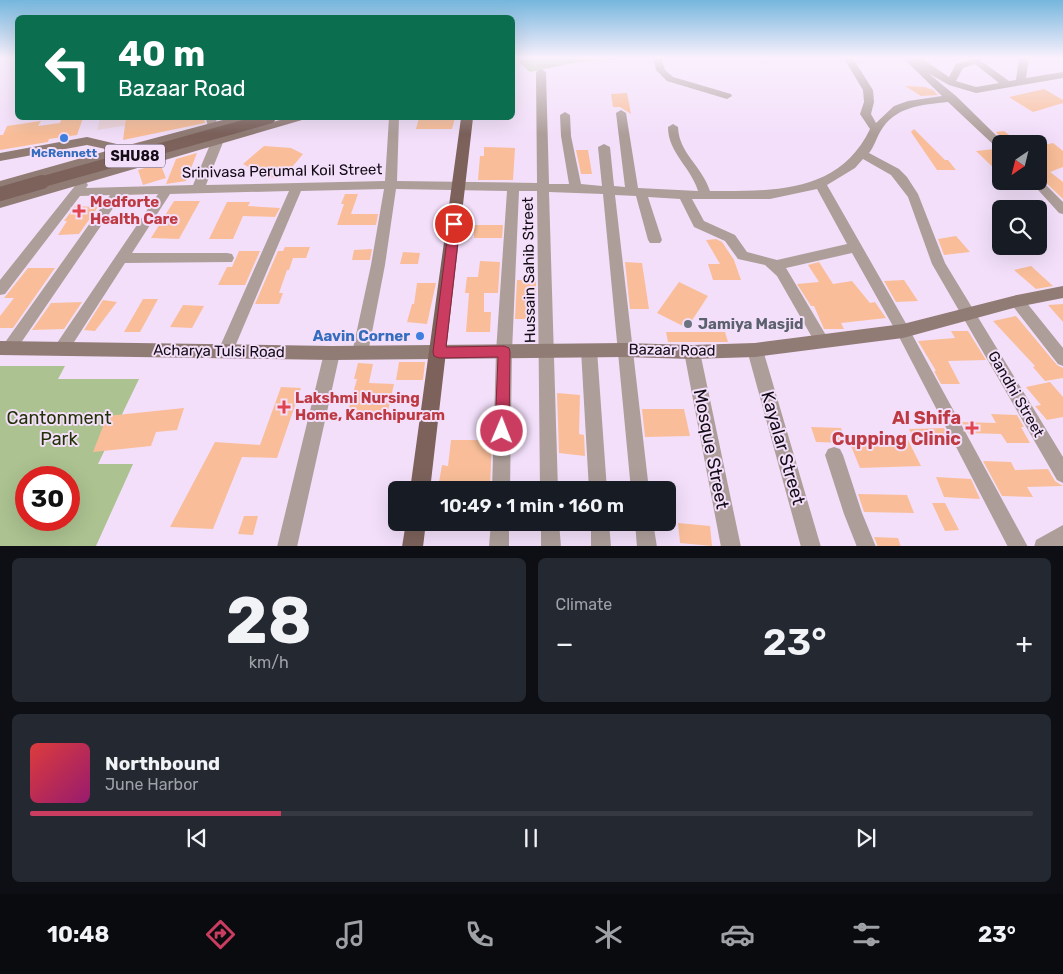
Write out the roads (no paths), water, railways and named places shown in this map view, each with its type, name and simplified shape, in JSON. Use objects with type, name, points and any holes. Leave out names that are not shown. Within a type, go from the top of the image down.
[{"type":"main road","name":"SHU88","points":[[0,192],[249,120]]},
{"type":"main road","name":"SHU88","points":[[0,192],[263,120]]},
{"type":"main road","points":[[421,481],[467,120]]},
{"type":"main road","points":[[412,546],[414,531]]},
{"type":"street","name":"Hussain Sahib Street","points":[[541,82],[550,481]]},
{"type":"street","points":[[682,82],[727,96]]},
{"type":"street","points":[[863,82],[868,90],[866,120],[876,128]]},
{"type":"street","points":[[935,82],[992,137]]},
{"type":"street","points":[[952,82],[967,89],[976,90],[1017,82]]},
{"type":"street","points":[[863,154],[876,128],[898,108],[908,104],[952,98]]},
{"type":"street","points":[[620,113],[637,192],[654,240]]},
{"type":"street","points":[[565,115],[566,136],[576,188]]},
{"type":"street","points":[[0,185],[125,150],[211,122],[226,120]]},
{"type":"street","points":[[0,203],[291,120]]},
{"type":"street","points":[[360,353],[391,185],[394,120]]},
{"type":"street","points":[[673,127],[672,138],[677,149],[698,174],[705,194]]},
{"type":"street","points":[[198,189],[218,140]]},
{"type":"street","points":[[0,157],[87,141],[125,150]]},
{"type":"street","points":[[604,148],[639,481]]},
{"type":"street","points":[[125,150],[128,166]]},
{"type":"street","name":"Srinivasa Perumal Koil Street","points":[[76,192],[391,185],[607,189],[684,195],[770,195],[820,184],[851,165],[863,154]]},
{"type":"street","name":"Gandhi Street","points":[[863,154],[895,172],[903,180],[914,197],[939,264],[1063,474]]},
{"type":"street","points":[[0,290],[87,179]]},
{"type":"street","points":[[820,184],[903,331],[1019,546]]},
{"type":"street","points":[[226,351],[297,186]]},
{"type":"street","points":[[500,481],[504,352],[513,187]]},
{"type":"street","points":[[1044,190],[1063,210]]},
{"type":"street","points":[[5,348],[120,191]]},
{"type":"street","points":[[62,348],[166,191]]},
{"type":"street","points":[[684,195],[700,224],[730,238],[743,256],[768,261],[775,265],[822,342]]},
{"type":"street","points":[[775,265],[856,247]]},
{"type":"street","points":[[122,258],[227,258]]},
{"type":"street","name":"Bazaar Road","points":[[439,352],[588,350],[692,352],[755,350],[903,331],[1017,301],[1063,292]]},
{"type":"street","points":[[1017,301],[1063,359]]},
{"type":"street","name":"Acharya Tulsi Road","points":[[5,348],[332,353],[439,352]]},
{"type":"street","points":[[588,350],[597,481]]},
{"type":"street","name":"Kayalar Street","points":[[755,350],[811,546]]},
{"type":"street","name":"Mosque Street","points":[[692,352],[731,546]]},
{"type":"street","points":[[287,546],[332,353]]},
{"type":"street","points":[[834,455],[853,514],[867,546]]},
{"type":"street","points":[[499,546],[500,531]]},
{"type":"street","points":[[550,531],[551,546]]},
{"type":"street","points":[[600,531],[601,546]]},
{"type":"street","points":[[645,531],[647,546]]},
{"type":"street","points":[[1042,546],[1063,535]]},
{"type":"place","name":"McRennett","points":[[64,138]]},
{"type":"place","name":"Medforte Health Care","points":[[79,211]]},
{"type":"place","name":"Jamiya Masjid","points":[[688,324]]},
{"type":"place","name":"Aavin Corner","points":[[420,336]]},
{"type":"place","name":"Lakshmi Nursing Home, Kanchipuram","points":[[284,407]]},
{"type":"place","name":"Al Shifa Cupping Clinic","points":[[972,428]]},
{"type":"park label","name":"Cantonment Park","points":[[59,428]]}]
